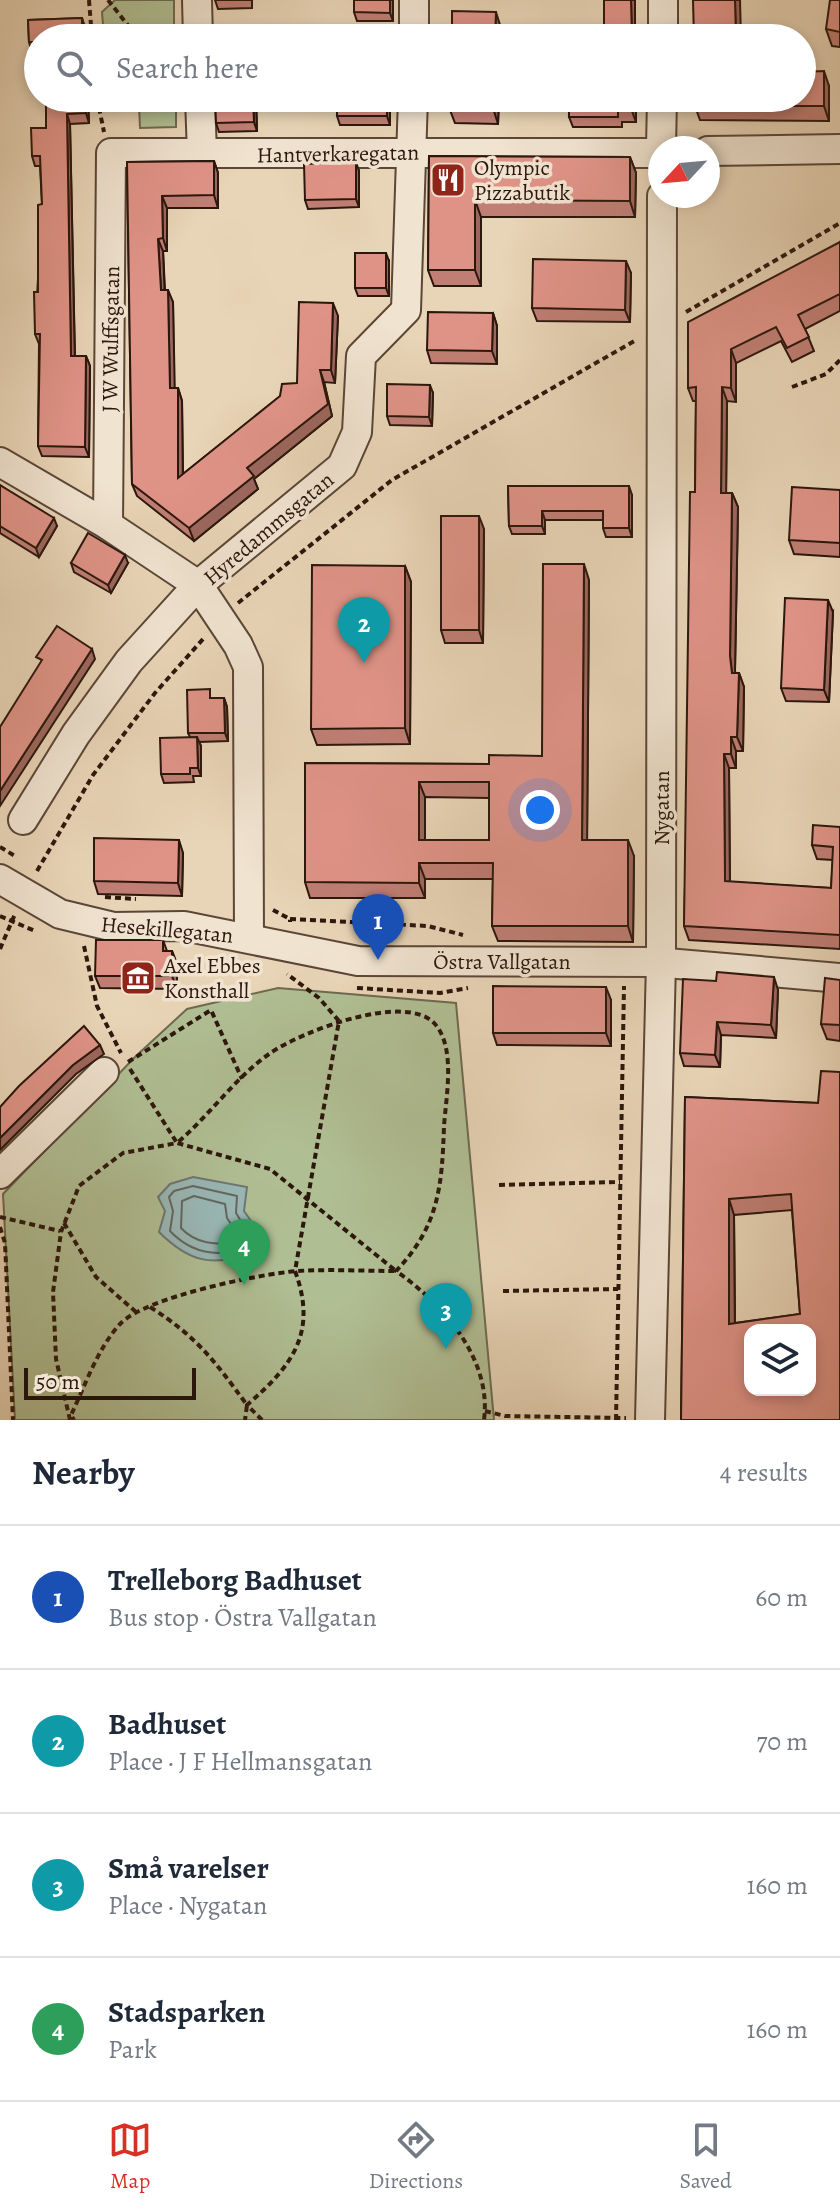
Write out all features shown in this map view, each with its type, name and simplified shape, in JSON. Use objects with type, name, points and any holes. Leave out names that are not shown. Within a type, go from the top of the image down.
[{"type":"street","points":[[197,0],[198,24]]},
{"type":"street","points":[[414,0],[414,24]]},
{"type":"street","points":[[663,0],[663,24]]},
{"type":"street","points":[[200,112],[202,154]]},
{"type":"street","name":"Hyredammsgatan","points":[[23,820],[76,734],[129,661],[198,585],[342,466],[357,432],[361,356],[406,310],[413,112]]},
{"type":"street","points":[[661,136],[662,112]]},
{"type":"street","points":[[720,151],[840,149]]},
{"type":"street","name":"Hantverkaregatan","points":[[111,153],[648,150]]},
{"type":"street","name":"J W Wulffsgatan","points":[[108,525],[111,153]]},
{"type":"street","name":"Nygatan","points":[[650,1419],[661,962],[662,208]]},
{"type":"street","points":[[0,462],[108,525],[198,585],[222,617],[248,667],[249,937]]},
{"type":"street","name":"Hesekillegatan","points":[[21,881],[60,914],[114,927],[184,926],[249,937]]},
{"type":"street","name":"Östra Vallgatan","points":[[249,937],[358,961],[661,962],[840,978]]},
{"type":"street","points":[[0,1174],[115,1067]]},
{"type":"path","points":[[89,0],[91,24]]},
{"type":"path","points":[[108,0],[127,24]]},
{"type":"path","points":[[98,112],[111,153]]},
{"type":"path","points":[[0,949],[21,881],[93,775],[155,693],[222,617],[392,480],[840,223]]},
{"type":"path","points":[[792,387],[826,374],[840,360]]},
{"type":"path","points":[[0,847],[21,881]]},
{"type":"path","points":[[21,881],[50,879]]},
{"type":"path","points":[[98,897],[140,900]]},
{"type":"path","points":[[249,908],[276,910],[290,919],[289,945]]},
{"type":"path","points":[[377,924],[377,937]]},
{"type":"path","points":[[85,940],[84,958],[115,1067],[177,1143]]},
{"type":"path","points":[[287,974],[319,998],[339,1021]]},
{"type":"path","points":[[616,1419],[624,984]]},
{"type":"path","points":[[115,1067],[211,1010],[242,1079]]},
{"type":"path","points":[[70,1419],[120,1324],[136,1312],[183,1294],[295,1271],[396,1271],[418,1248],[436,1210],[442,1170],[447,1051],[436,1025],[420,1014],[392,1013],[339,1021],[269,1054],[207,1118],[177,1143]]},
{"type":"path","points":[[245,1420],[247,1405],[282,1375],[296,1350],[305,1296],[295,1271],[339,1021]]},
{"type":"path","points":[[70,1419],[56,1359],[53,1292],[64,1223],[79,1186],[123,1153],[177,1143],[270,1169],[421,1288],[451,1320],[476,1362],[484,1420]]},
{"type":"path","points":[[499,1185],[620,1182]]},
{"type":"path","points":[[0,1217],[61,1232]]},
{"type":"path","points":[[64,1223],[96,1277],[136,1312]]},
{"type":"path","points":[[0,1227],[5,1243],[13,1420]]},
{"type":"path","points":[[503,1291],[618,1289]]},
{"type":"path","points":[[150,1307],[187,1330],[262,1420]]},
{"type":"path","points":[[485,1411],[505,1416],[650,1419]]},
{"type":"green space","points":[[115,0],[174,0],[174,24],[103,24],[102,12]]},
{"type":"green space","points":[[139,112],[176,112],[176,127],[140,128]]},
{"type":"green space","points":[[278,988],[456,1003],[494,1420],[15,1420],[3,1194],[136,1056],[187,1009]]},
{"type":"water","points":[[193,1177],[247,1187],[244,1211],[256,1228],[253,1254],[225,1260],[202,1259],[181,1250],[159,1232],[165,1211],[158,1197],[170,1184]]},
{"type":"building","points":[[354,0],[390,0],[390,13],[354,12]]},
{"type":"building","points":[[604,0],[631,0],[632,24],[604,24]]},
{"type":"building","points":[[693,0],[735,0],[736,24],[694,24]]},
{"type":"building","points":[[830,0],[840,0],[840,32],[826,29]]},
{"type":"building","points":[[452,11],[496,12],[496,24],[452,24]]},
{"type":"building","points":[[82,18],[82,24],[28,24],[28,20]]},
{"type":"building","points":[[816,71],[824,71],[824,106],[816,106]]},
{"type":"building","points":[[46,112],[86,112],[67,114],[71,356],[86,356],[85,447],[38,446],[40,334],[35,334],[34,292],[38,292],[38,205],[42,204],[40,156],[32,156],[31,128],[46,128]]},
{"type":"building","points":[[216,112],[254,112],[254,122],[216,123]]},
{"type":"building","points":[[337,112],[387,112],[387,116],[337,116]]},
{"type":"building","points":[[569,112],[618,112],[618,117],[569,117]]},
{"type":"building","points":[[429,156],[630,157],[630,201],[475,200],[475,270],[428,270]]},
{"type":"building","points":[[214,161],[214,195],[162,196],[163,238],[158,239],[161,290],[168,290],[170,388],[178,388],[178,478],[280,396],[282,384],[297,383],[299,302],[333,303],[331,370],[320,370],[328,404],[247,468],[254,476],[189,528],[132,484],[127,162]]},
{"type":"building","points":[[356,162],[356,199],[305,200],[304,164]]},
{"type":"building","points":[[840,242],[840,294],[798,315],[809,337],[787,348],[776,327],[731,349],[731,388],[722,387],[721,493],[732,493],[730,656],[732,673],[739,673],[737,737],[731,737],[731,754],[724,754],[725,881],[831,888],[833,847],[812,845],[813,825],[840,827],[840,935],[684,926],[690,492],[695,492],[696,387],[688,388],[688,322]]},
{"type":"building","points":[[355,253],[386,253],[386,288],[355,288]]},
{"type":"building","points":[[533,259],[626,261],[625,310],[532,308]]},
{"type":"building","points":[[428,312],[493,313],[492,351],[427,350]]},
{"type":"building","points":[[387,384],[430,385],[429,417],[387,416]]},
{"type":"building","points":[[0,485],[54,518],[36,548],[0,526]]},
{"type":"building","points":[[508,486],[629,486],[629,528],[603,528],[603,511],[542,511],[542,526],[509,526]]},
{"type":"building","points":[[792,487],[840,490],[840,543],[789,540]]},
{"type":"building","points":[[441,516],[479,516],[479,630],[441,630]]},
{"type":"building","points":[[88,533],[125,555],[108,585],[71,563]]},
{"type":"building","points":[[543,564],[584,564],[582,840],[628,840],[628,926],[492,926],[493,863],[419,863],[419,883],[305,882],[305,763],[489,764],[489,755],[542,756]],"holes":[[[419,782],[489,782],[489,840],[419,840]]]},
{"type":"building","points":[[312,565],[405,566],[405,728],[311,729]]},
{"type":"building","points":[[785,598],[828,600],[824,690],[781,688]]},
{"type":"building","points":[[57,626],[92,649],[0,791],[0,727],[42,660],[36,657]]},
{"type":"building","points":[[210,689],[210,698],[224,698],[225,733],[188,733],[187,690]]},
{"type":"building","points":[[197,737],[198,768],[190,768],[190,774],[161,774],[160,738]]},
{"type":"building","points":[[94,838],[179,840],[178,883],[94,881]]},
{"type":"building","name":"Axel Ebbes Konsthall","points":[[96,940],[163,940],[163,951],[172,951],[172,976],[95,976]]},
{"type":"building","points":[[717,972],[774,977],[771,1025],[717,1022],[715,1055],[680,1053],[683,979],[716,981]]},
{"type":"building","points":[[825,978],[840,980],[840,1025],[821,1024]]},
{"type":"building","points":[[493,986],[606,987],[606,1033],[493,1033]]},
{"type":"building","points":[[84,1026],[100,1045],[73,1065],[0,1138],[0,1107]]},
{"type":"building","points":[[821,1071],[840,1072],[840,1420],[681,1420],[685,1097],[818,1103]],"holes":[[[791,1194],[800,1314],[729,1324],[729,1199]]]},
{"type":"place","name":"Olympic Pizzabutik","points":[[448,180]]},
{"type":"place","name":"Badhuset","points":[[364,663]]},
{"type":"place","name":"Trelleborg Badhuset","points":[[378,960]]},
{"type":"place","name":"Axel Ebbes Konsthall","points":[[138,978]]},
{"type":"place","name":"Stadsparken","points":[[244,1285]]},
{"type":"place","name":"Små varelser","points":[[446,1349]]}]
